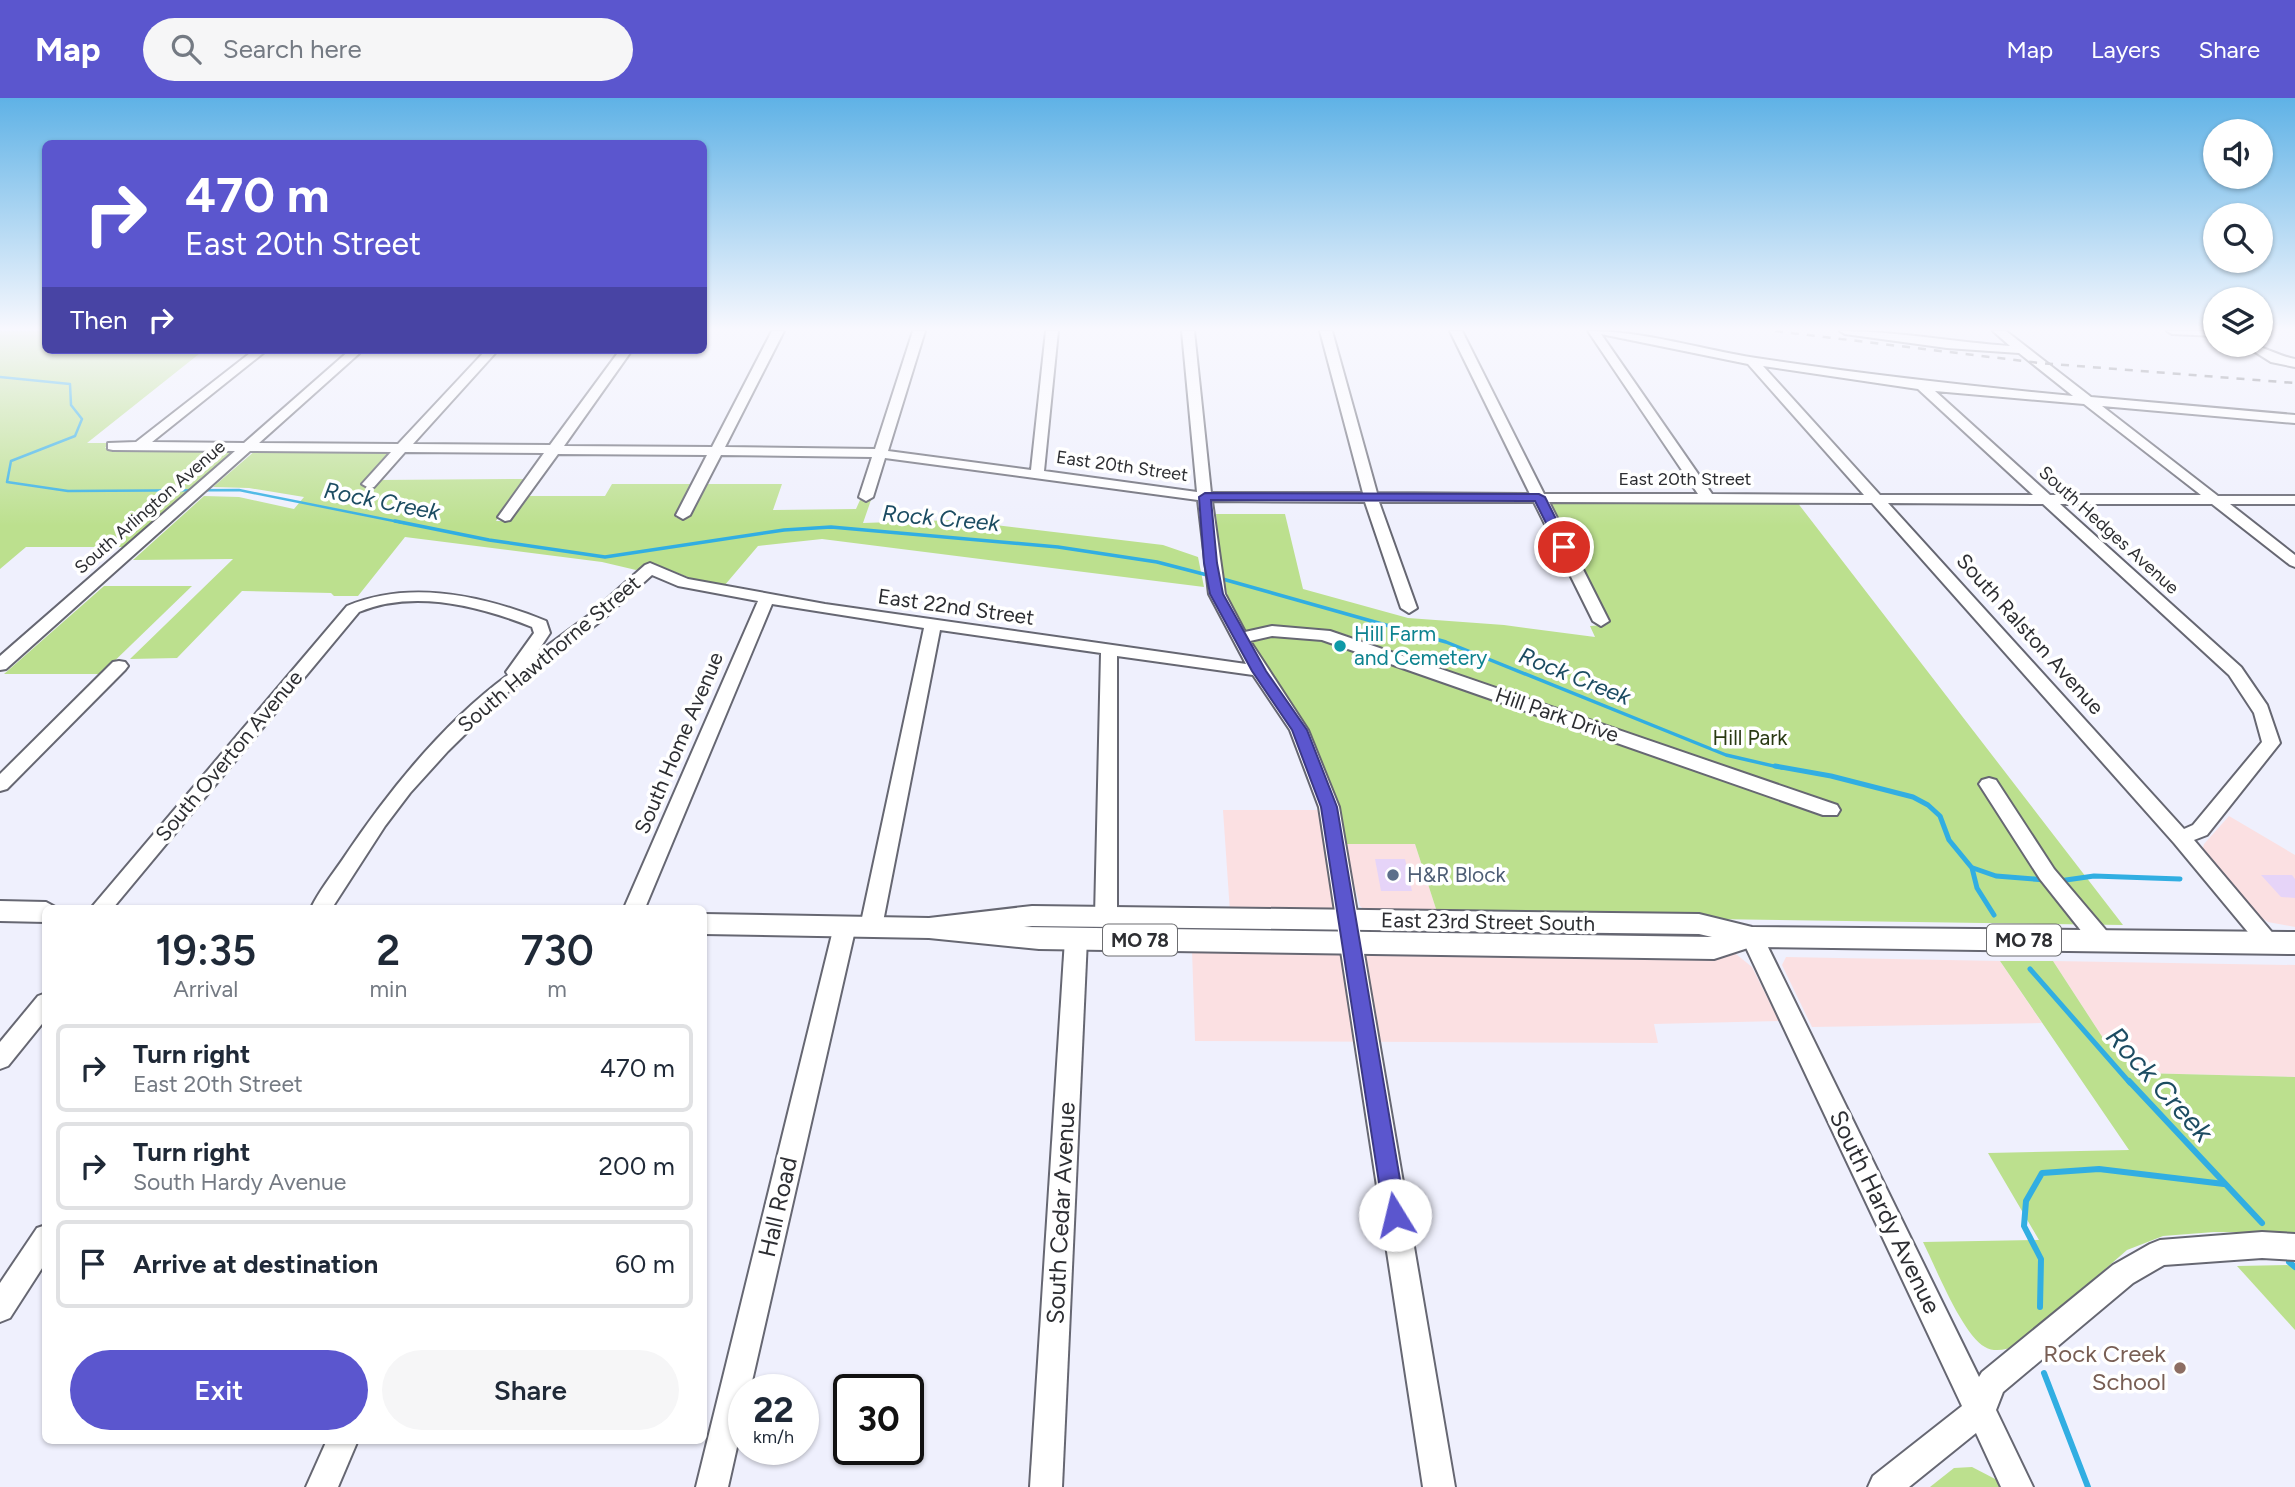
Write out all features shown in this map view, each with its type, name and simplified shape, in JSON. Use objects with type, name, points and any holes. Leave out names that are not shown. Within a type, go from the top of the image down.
[{"type":"main road","points":[[0,911],[42,912]]},
{"type":"main road","name":"East 23rd Street South","points":[[929,928],[1032,916],[1714,948],[1752,937],[2282,943]]},
{"type":"main road","name":"East 23rd Street South","points":[[707,924],[929,928],[1039,939],[1350,932]]},
{"type":"street","points":[[139,446],[203,396]]},
{"type":"street","name":"South Arlington Avenue","points":[[0,665],[306,396]]},
{"type":"street","points":[[369,484],[449,396]]},
{"type":"street","points":[[505,517],[593,396]]},
{"type":"street","points":[[683,515],[744,396]]},
{"type":"street","points":[[866,497],[898,396]]},
{"type":"street","points":[[1037,474],[1045,396]]},
{"type":"street","points":[[1195,396],[1211,563],[1217,594],[1259,671],[1299,730],[1329,807],[1438,1487]]},
{"type":"street","points":[[1343,396],[1371,498],[1409,608]]},
{"type":"street","points":[[1488,396],[1601,621]]},
{"type":"street","points":[[1638,396],[1708,498]]},
{"type":"street","name":"South Ralston Avenue","points":[[1784,396],[2181,838],[2282,943]]},
{"type":"street","name":"South Hedges Avenue","points":[[1934,396],[2235,671],[2263,709],[2272,743],[2200,830],[2181,838]]},
{"type":"street","points":[[2026,396],[2295,419]]},
{"type":"street","points":[[2083,396],[2295,562]]},
{"type":"street","name":"East 20th Street","points":[[113,446],[716,450],[880,454],[1205,497],[2295,500]]},
{"type":"street","name":"East 22nd Street","points":[[650,568],[684,583],[825,609],[1259,671]]},
{"type":"street","name":"South Hawthorne Street","points":[[323,905],[402,788],[504,686],[587,625],[650,568]]},
{"type":"street","name":"South Home Avenue","points":[[635,905],[751,631],[768,597]]},
{"type":"street","name":"South Overton Avenue","points":[[104,905],[358,606],[373,600],[447,599],[472,602],[523,616],[540,624],[542,633],[534,648],[504,686]]},
{"type":"street","name":"Hall Road","points":[[712,1487],[858,926],[933,624]]},
{"type":"street","name":"Hill Park Drive","points":[[1241,638],[1272,631],[1324,635],[1830,810]]},
{"type":"street","points":[[1106,918],[1109,650]]},
{"type":"street","points":[[0,785],[119,666]]},
{"type":"street","points":[[1989,784],[2052,880],[2102,941]]},
{"type":"street","name":"South Hardy Avenue","points":[[1752,937],[2017,1487]]},
{"type":"street","name":"South Cedar Avenue","points":[[1046,1487],[1076,939]]},
{"type":"street","points":[[0,1059],[42,1007]]},
{"type":"street","points":[[0,1308],[42,1243]]},
{"type":"street","points":[[1884,1487],[1981,1410],[1992,1382],[2123,1274],[2160,1253],[2262,1245],[2295,1247]]},
{"type":"street","points":[[323,1487],[341,1444]]},
{"type":"shaded area","points":[[1223,810],[1320,810],[1336,910],[1230,912]]},
{"type":"shaded area","points":[[2229,816],[2295,855],[2295,927],[2268,922],[2256,914],[2202,851],[2204,844]]},
{"type":"shaded area","points":[[1343,844],[1415,844],[1438,915],[1366,911],[1360,906]]},
{"type":"shaded area","points":[[1192,950],[1736,954],[1752,967],[1779,1021],[1654,1024],[1658,1043],[1195,1041]]},
{"type":"shaded area","points":[[1786,957],[2000,961],[2042,1023],[1812,1027],[1782,965]]},
{"type":"shaded area","points":[[2053,961],[2295,965],[2295,1077],[2139,1073],[2103,1038]]},
{"type":"green space","points":[[0,396],[146,396],[87,443],[109,443],[105,448],[237,451],[127,547],[26,547],[0,569]]},
{"type":"green space","points":[[256,450],[392,452],[363,487],[372,487],[377,480],[525,479],[496,521],[509,521],[525,496],[605,496],[612,484],[693,484],[676,518],[689,517],[706,484],[782,484],[773,510],[856,509],[860,500],[871,500],[863,523],[954,520],[1163,545],[1198,557],[1204,587],[822,539],[758,546],[724,586],[690,578],[653,563],[636,570],[602,562],[405,537],[358,596],[242,591],[177,658],[130,659],[233,559],[133,560],[204,496],[239,497],[294,509],[304,497],[249,488],[213,487]]},
{"type":"green space","name":"Hill Park","points":[[1552,502],[1797,502],[2123,925],[1438,915],[1415,844],[1343,844],[1232,612],[1220,566],[1216,514],[1285,514],[1303,589],[1408,618],[1504,625],[1595,637],[1590,626],[1607,625],[1551,505]]},
{"type":"green space","points":[[104,586],[192,586],[101,674],[4,674]]},
{"type":"green space","points":[[2000,961],[2053,961],[2103,1038],[2139,1073],[2295,1077],[2295,1233],[2214,1232],[2163,1236],[2127,1250],[2017,1346],[1993,1350],[1976,1340],[1959,1315],[1923,1242],[2039,1240],[1988,1153],[2129,1150]]},
{"type":"green space","points":[[2295,1265],[2295,1330],[2237,1266]]},
{"type":"green space","points":[[1972,1467],[2001,1482],[2003,1487],[1930,1487],[1954,1468]]},
{"type":"building","name":"H&R Block","points":[[1375,859],[1405,859],[1412,891],[1381,891]]},
{"type":"building","points":[[2261,875],[2292,875],[2295,879],[2295,898],[2281,897]]},
{"type":"waterway","name":"Rock Creek","points":[[71,396],[71,405],[82,419],[75,436],[11,461],[7,482],[68,491],[239,490],[404,523]]},
{"type":"waterway","name":"Rock Creek","points":[[395,521],[489,540],[605,557],[784,530],[831,527],[1058,547],[1157,562],[1211,576]]},
{"type":"waterway","name":"Rock Creek","points":[[1219,578],[1446,642],[1726,755],[1782,768]]},
{"type":"waterway","name":"Rock Creek","points":[[1775,766],[1831,776],[1913,797],[1928,805],[1940,816],[1949,840],[1972,868],[1977,888],[1994,915]]},
{"type":"waterway","points":[[1973,868],[1996,876],[2046,880]]},
{"type":"waterway","points":[[2059,881],[2094,876],[2180,879]]},
{"type":"waterway","name":"Rock Creek","points":[[2030,969],[2130,1083]]},
{"type":"waterway","name":"Rock Creek","points":[[2129,1081],[2262,1223]]},
{"type":"waterway","points":[[2040,1307],[2041,1259],[2024,1226],[2026,1201],[2042,1173],[2099,1169],[2224,1184]]},
{"type":"waterway","name":"Rock Creek","points":[[2289,1262],[2295,1267]]},
{"type":"waterway","points":[[2044,1373],[2088,1487]]},
{"type":"place","name":"Hill Farm and Cemetery","points":[[1340,646]]},
{"type":"place","name":"H&R Block","points":[[1393,875]]},
{"type":"place","name":"Rock Creek School","points":[[2180,1368]]},
{"type":"route","points":[[1395,1215],[1329,807],[1299,730],[1259,671],[1217,594],[1211,563],[1205,497],[1539,497],[1564,547]]}]
